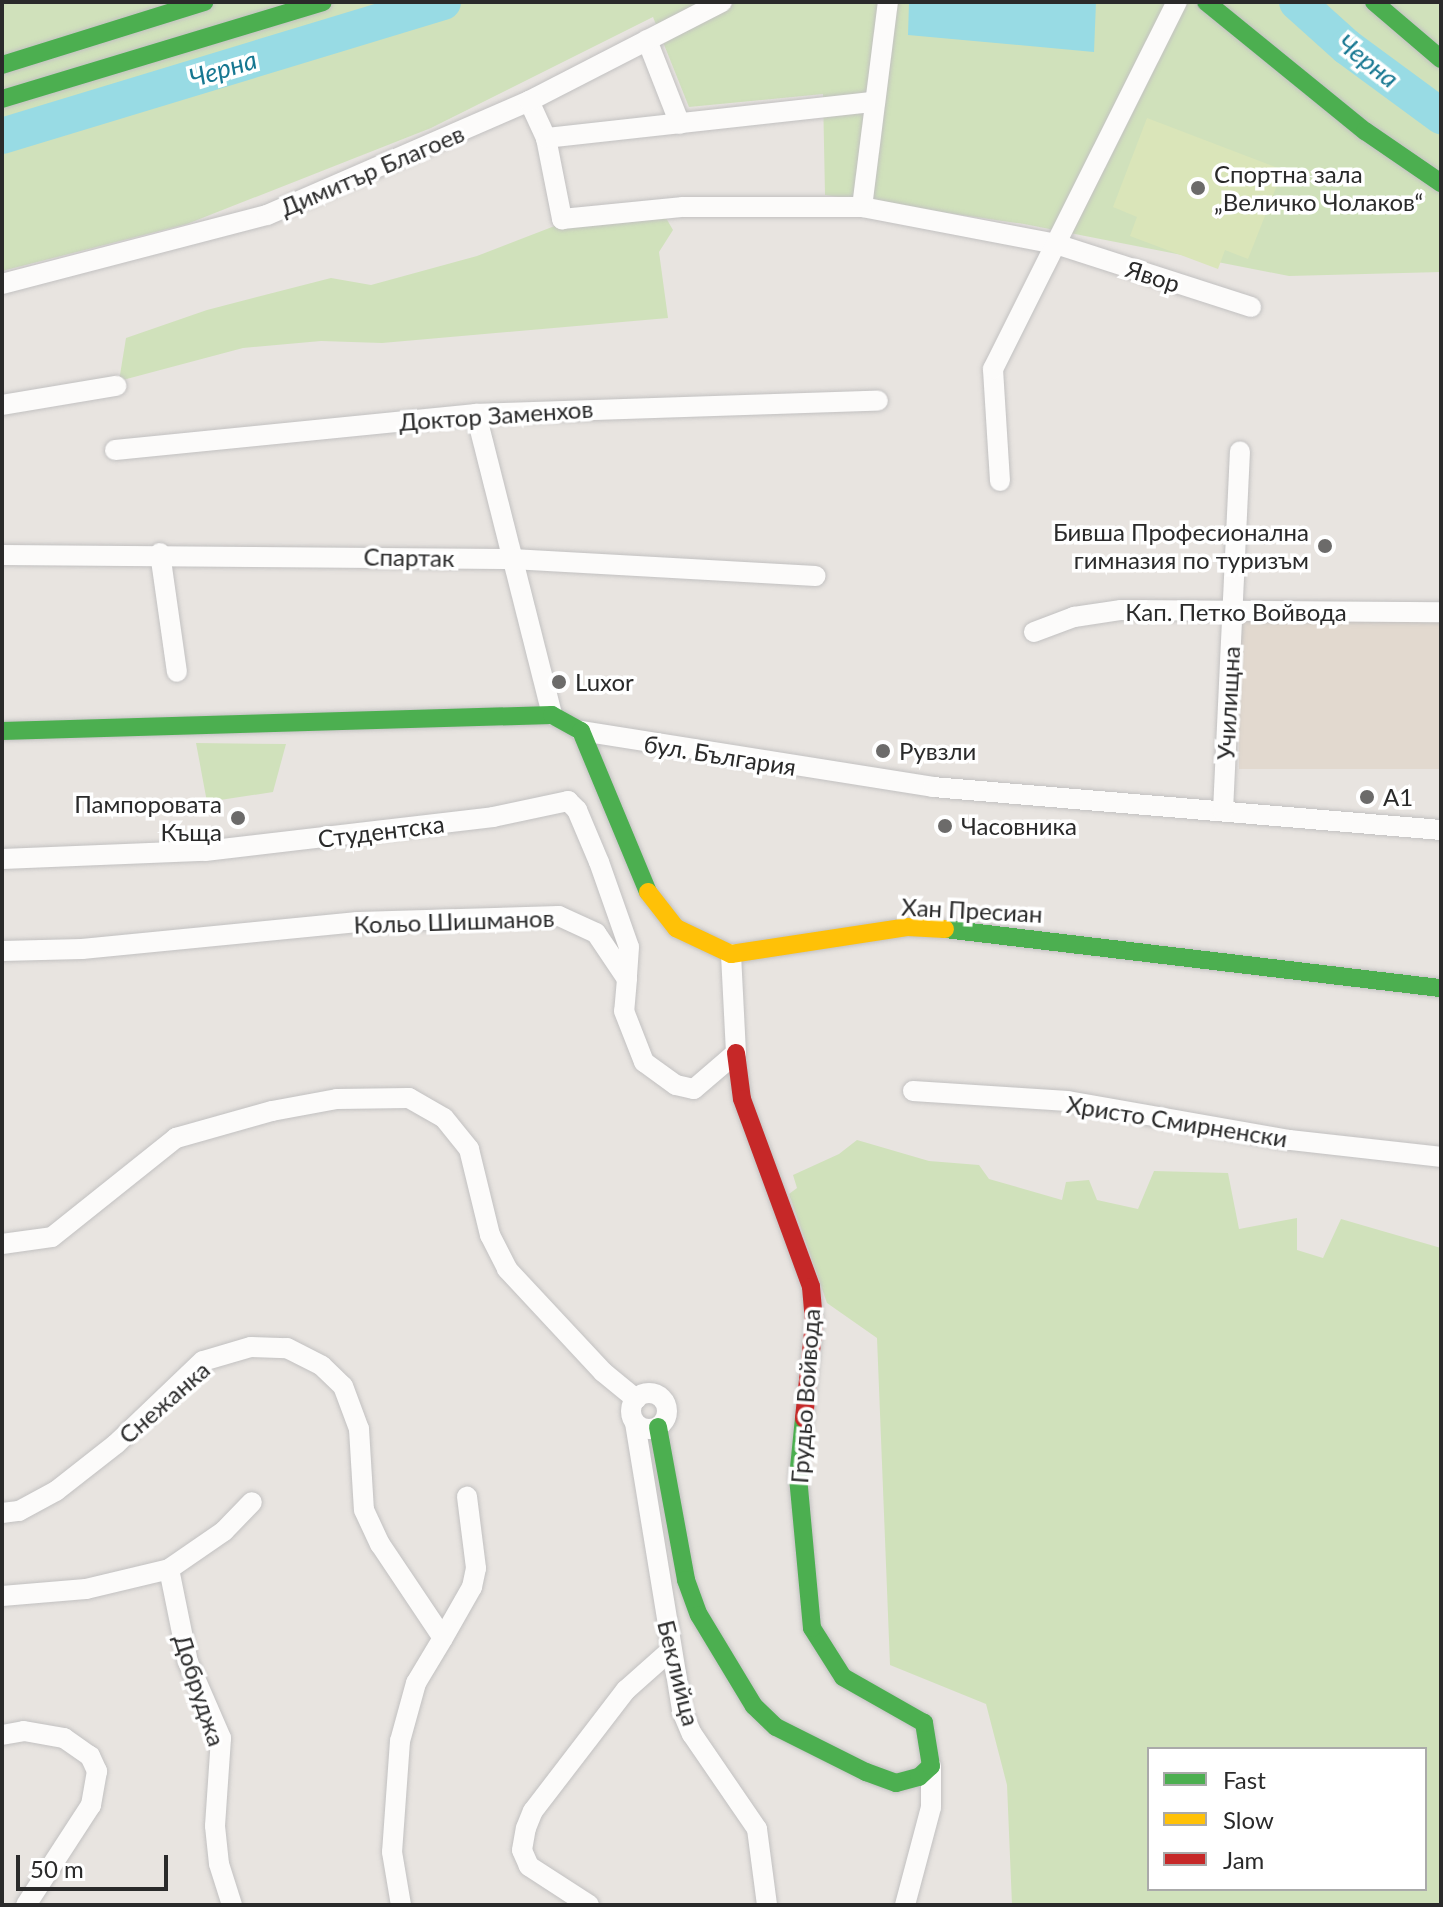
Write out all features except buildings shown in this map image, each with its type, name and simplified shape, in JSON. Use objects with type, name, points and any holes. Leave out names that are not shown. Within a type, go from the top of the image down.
[{"type":"street","points":[[2,65],[204,2]]},
{"type":"street","points":[[2,99],[323,2]]},
{"type":"street","name":"Димитър Благоев","points":[[2,284],[267,215],[529,101],[722,2]]},
{"type":"street","points":[[862,207],[888,2]]},
{"type":"street","points":[[1000,481],[993,369],[1177,2]]},
{"type":"street","points":[[1206,2],[1365,131],[1441,183]]},
{"type":"street","points":[[1374,2],[1441,59]]},
{"type":"street","points":[[647,40],[680,124]]},
{"type":"street","points":[[529,101],[546,138],[873,102]]},
{"type":"street","name":"Явор","points":[[546,138],[562,219],[683,207],[862,207],[1056,244],[1251,307]]},
{"type":"street","points":[[2,405],[116,386]]},
{"type":"street","name":"Доктор Заменхов","points":[[115,450],[476,414],[878,401]]},
{"type":"street","points":[[2,731],[552,715],[476,414]]},
{"type":"street","name":"Училищна","points":[[1223,811],[1240,451]]},
{"type":"street","points":[[160,553],[177,672]]},
{"type":"street","name":"Спартак","points":[[2,555],[160,553],[512,559],[816,576]]},
{"type":"street","name":"Кап. Петко Войвода","points":[[1034,632],[1074,617],[1121,610],[1441,612]]},
{"type":"street","name":"бул. България","points":[[552,715],[581,731],[667,748],[933,787],[1441,830]]},
{"type":"street","points":[[581,731],[646,890],[676,928],[726,952],[736,1053],[694,1089],[676,1085],[644,1062],[624,1011],[627,979]]},
{"type":"street","name":"Студентска","points":[[2,859],[220,850],[493,817],[568,801],[577,810],[599,862],[629,947],[627,979]]},
{"type":"street","name":"Кольо Шишманов","points":[[2,951],[113,947],[358,922],[559,916],[596,933],[627,979]]},
{"type":"street","name":"Хан Пресиан","points":[[726,952],[877,930],[945,928],[1441,988]]},
{"type":"street","name":"Грудьо Войвода","points":[[736,1053],[742,1099],[811,1287],[814,1323],[798,1478],[812,1628],[843,1677],[924,1723],[931,1766]]},
{"type":"street","name":"Христо Смирненски","points":[[913,1091],[1068,1101],[1290,1140],[1441,1157]]},
{"type":"street","points":[[2,1244],[52,1237],[176,1138],[272,1111],[337,1099],[409,1098],[444,1118],[469,1149],[490,1235],[507,1269],[603,1372],[636,1399]]},
{"type":"street","name":"Снежанка","points":[[2,1513],[19,1511],[56,1491],[116,1444],[203,1361],[251,1347],[287,1348],[322,1366],[343,1386],[359,1429],[364,1510],[380,1544],[443,1638]]},
{"type":"street","points":[[658,1427],[644,1429],[635,1423],[630,1408],[636,1399],[652,1393],[662,1398],[667,1413],[658,1427],[686,1580],[699,1615],[754,1706],[776,1727],[896,1783],[919,1777],[931,1766]]},
{"type":"street","name":"Беклийца","points":[[635,1423],[670,1651],[692,1734],[757,1829],[767,1905]]},
{"type":"street","points":[[401,1905],[392,1852],[400,1741],[416,1683],[472,1587],[476,1568],[467,1497]]},
{"type":"street","points":[[2,1596],[86,1589],[169,1569],[224,1531],[252,1502]]},
{"type":"street","name":"Добруджа","points":[[169,1569],[188,1662],[221,1738],[215,1826],[219,1864],[232,1905]]},
{"type":"street","points":[[589,1905],[529,1866],[522,1850],[526,1828],[541,1800],[626,1690],[670,1651]]},
{"type":"street","points":[[2,1735],[24,1731],[64,1738],[90,1756],[97,1771],[91,1805],[26,1905]]},
{"type":"street","points":[[905,1905],[931,1807],[931,1766]]},
{"type":"shaded area","points":[[1239,617],[1441,617],[1441,769],[1239,769]]},
{"type":"green space","points":[[2,2],[1441,2],[1441,272],[1289,276],[1024,224],[825,195],[823,94],[689,107],[653,17],[431,128],[187,224],[2,271]]},
{"type":"green space","name":"Спортна зала „Величко Чолаков“","points":[[1147,118],[1283,170],[1248,259],[1225,250],[1218,269],[1130,236],[1137,217],[1113,207]]},
{"type":"green space","points":[[659,206],[673,230],[659,252],[668,318],[382,343],[321,341],[243,348],[119,381],[126,338],[207,310],[331,278],[371,285],[477,256],[578,217]]},
{"type":"green space","points":[[196,743],[286,744],[273,792],[207,802]]},
{"type":"green space","points":[[857,1140],[929,1161],[979,1165],[989,1179],[1062,1200],[1066,1182],[1089,1180],[1097,1200],[1138,1209],[1154,1171],[1228,1173],[1239,1229],[1297,1218],[1297,1250],[1323,1258],[1341,1219],[1441,1248],[1441,1905],[1012,1905],[1007,1785],[986,1704],[890,1665],[877,1338],[827,1303],[789,1194],[797,1188],[793,1175],[839,1154]]},
{"type":"water","points":[[909,2],[1096,2],[1094,52],[908,35]]},
{"type":"waterway","name":"Черна","points":[[2,136],[443,2]]},
{"type":"waterway","name":"Черна","points":[[1297,2],[1347,47],[1441,116]]},
{"type":"traffic: fast","points":[[2,65],[204,2]]},
{"type":"traffic: fast","points":[[2,99],[323,2]]},
{"type":"traffic: fast","points":[[1206,2],[1365,131],[1441,183]]},
{"type":"traffic: fast","points":[[1374,2],[1441,59]]},
{"type":"traffic: fast","points":[[2,731],[552,715],[581,731],[648,892]]},
{"type":"traffic: fast","points":[[945,929],[1441,988]]},
{"type":"traffic: fast","points":[[658,1427],[686,1580],[699,1615],[754,1706],[776,1727],[866,1772],[896,1783],[919,1777],[931,1766],[924,1723],[843,1677],[812,1628],[798,1478],[804,1418]]},
{"type":"traffic: slow","points":[[648,892],[676,928],[731,954],[907,927],[945,929]]},
{"type":"traffic: jam","points":[[736,1053],[742,1099],[811,1287],[814,1323],[804,1418]]},
{"type":"place","name":"Спортна зала „Величко Чолаков“","points":[[1198,188]]},
{"type":"place","name":"Бивша Професионална гимназия по туризъм","points":[[1325,546]]},
{"type":"place","name":"Luxor","points":[[559,682]]},
{"type":"place","name":"Рувзли","points":[[883,751]]},
{"type":"place","name":"A1","points":[[1367,797]]},
{"type":"place","name":"Пампоровата Къща","points":[[238,818]]},
{"type":"place","name":"Часовника","points":[[945,826]]}]
